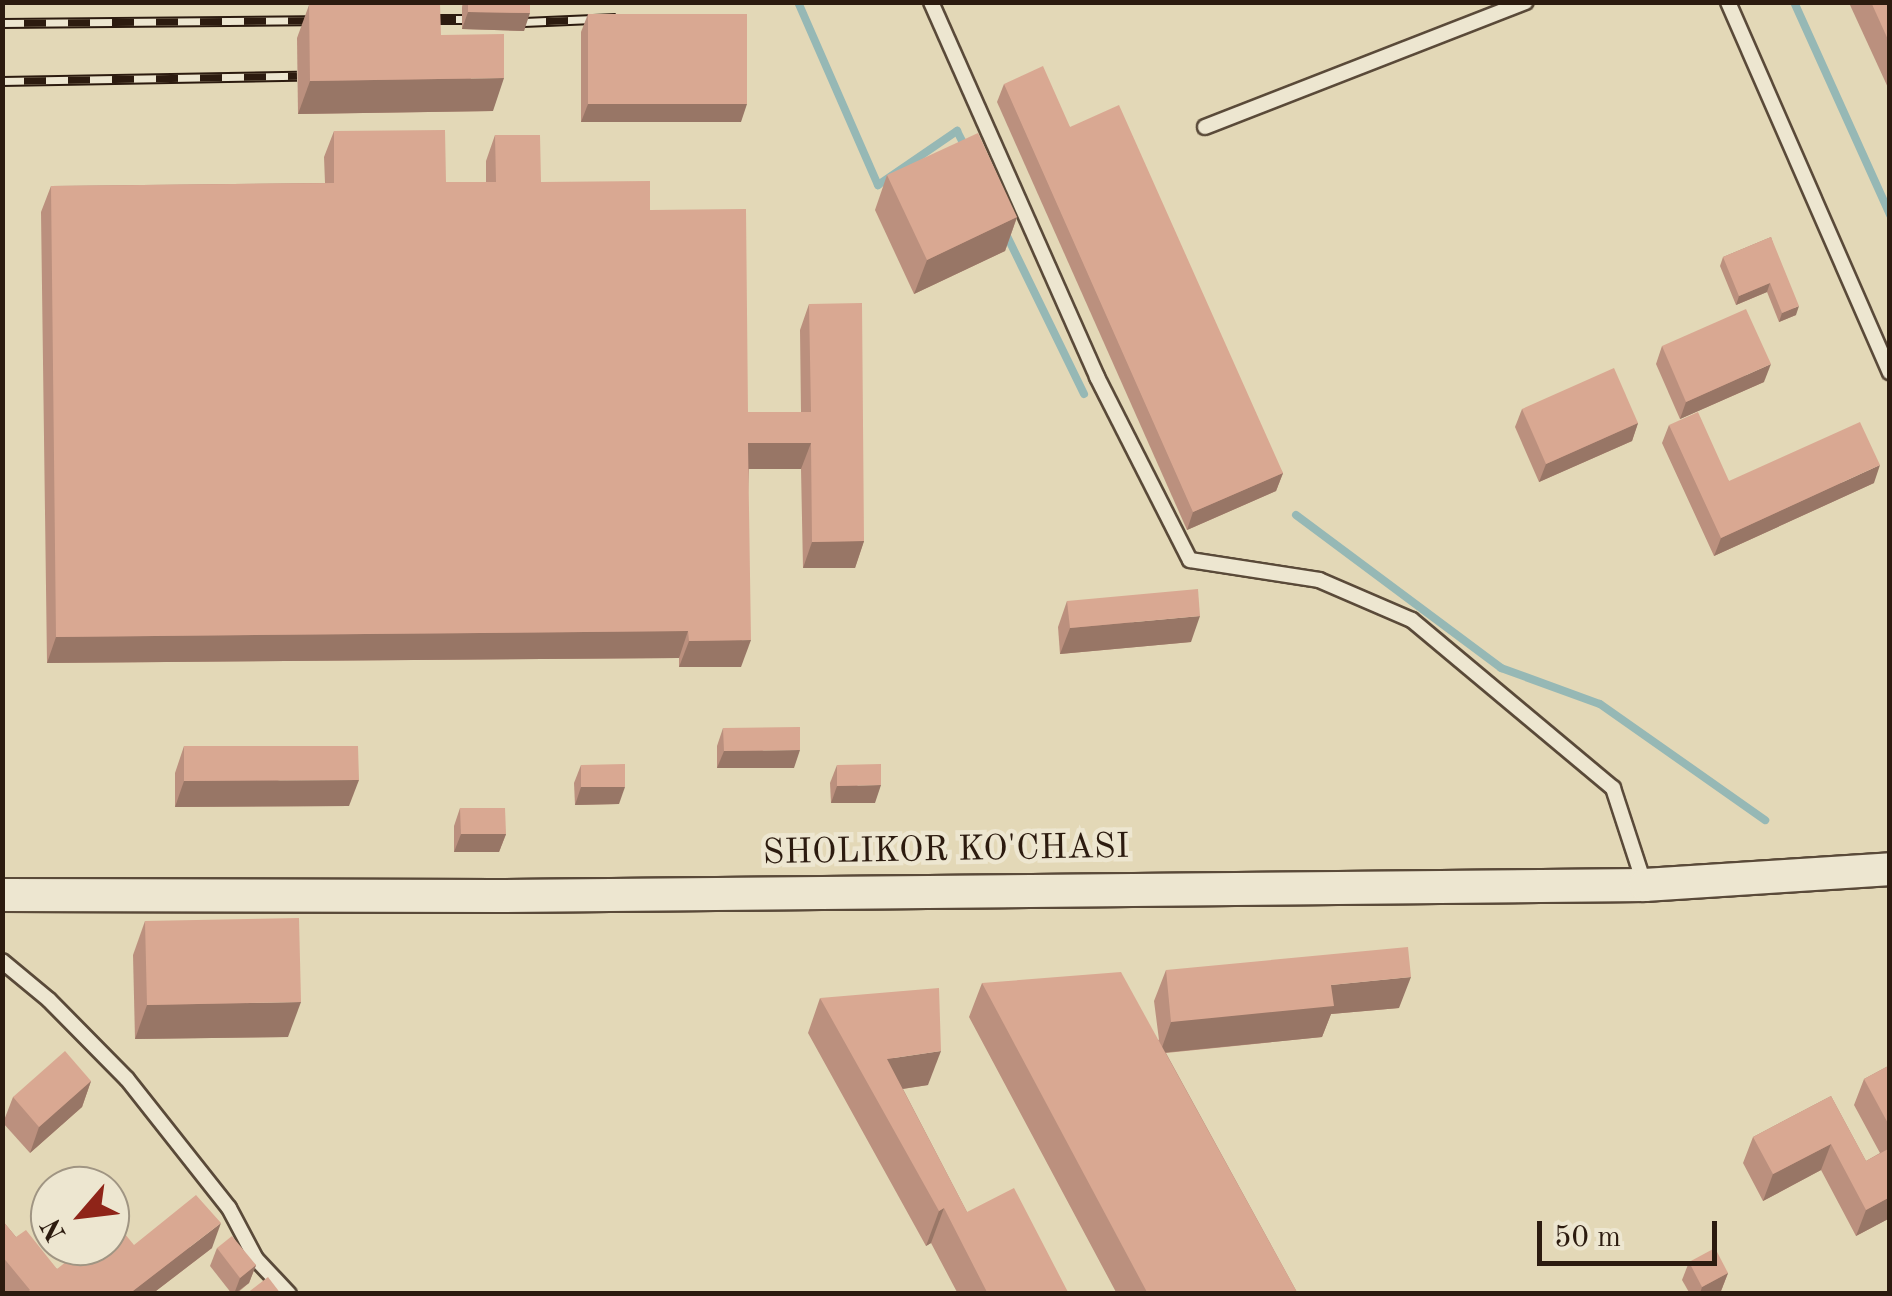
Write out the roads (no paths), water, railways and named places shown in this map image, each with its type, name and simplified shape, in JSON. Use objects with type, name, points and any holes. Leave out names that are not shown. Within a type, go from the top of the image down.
[{"type":"street","name":"SHOLIKOR KO'CHASI","points":[[2,895],[505,896],[1645,885],[1890,869]]},
{"type":"lane","points":[[931,2],[1098,377],[1190,560],[1319,580],[1412,620],[1613,788],[1645,885]]},
{"type":"lane","points":[[1205,127],[1526,2]]},
{"type":"lane","points":[[1728,2],[1890,372]]},
{"type":"lane","points":[[2,961],[49,1000],[128,1079],[229,1208],[256,1258],[288,1294]]},
{"type":"waterway","points":[[798,2],[878,185],[957,131],[966,149]]},
{"type":"waterway","points":[[1794,2],[1890,215]]},
{"type":"waterway","points":[[1006,234],[1084,394]]},
{"type":"waterway","points":[[1296,515],[1501,668],[1600,704],[1765,820]]},
{"type":"railway","points":[[524,22],[616,18]]},
{"type":"railway","points":[[412,19],[462,19]]},
{"type":"railway","points":[[2,23],[332,20]]},
{"type":"railway","points":[[2,81],[297,76]]}]
